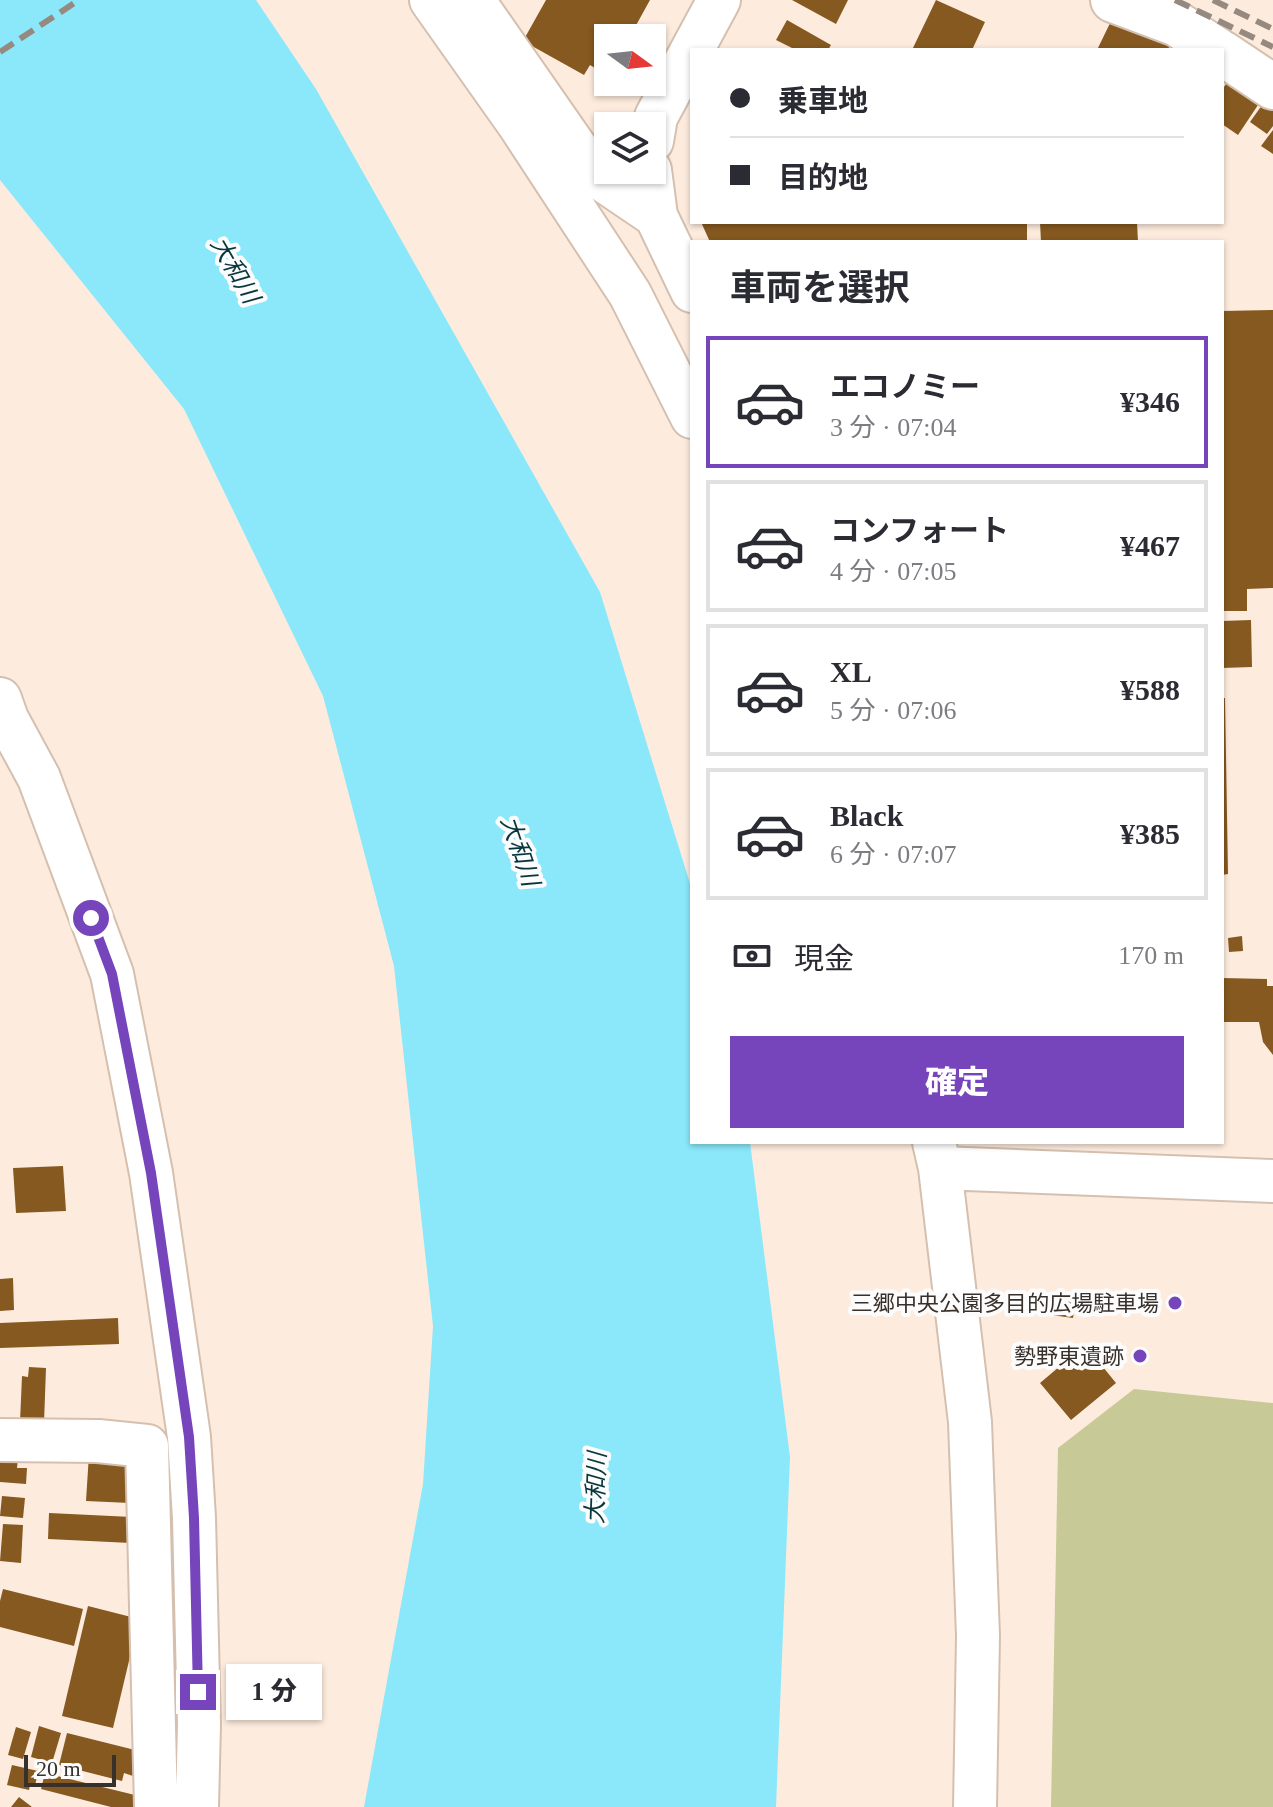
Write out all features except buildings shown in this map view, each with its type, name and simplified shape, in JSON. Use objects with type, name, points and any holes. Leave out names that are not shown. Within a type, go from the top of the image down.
[{"type":"main road","points":[[1113,0],[1177,24],[1214,48]]},
{"type":"main road","points":[[1224,54],[1273,87]]},
{"type":"street","points":[[431,0],[518,123],[630,294],[690,413]]},
{"type":"street","points":[[473,0],[594,174],[656,216]]},
{"type":"street","points":[[695,48],[719,0]]},
{"type":"street","points":[[659,112],[690,57]]},
{"type":"street","points":[[652,184],[656,216],[690,287]]},
{"type":"street","points":[[0,699],[7,719],[39,778],[112,974],[151,1173],[189,1437],[199,1724],[197,1807]]},
{"type":"street","points":[[975,1807],[978,1636],[970,1422],[937,1155],[1273,1181]]},
{"type":"street","points":[[0,1440],[98,1441],[147,1446],[156,1807]]},
{"type":"green space","points":[[1134,1389],[1273,1403],[1273,1807],[1051,1807],[1058,1448]]},
{"type":"water","name":"大和川","points":[[0,0],[256,0],[316,89],[600,592],[690,884],[690,1144],[750,1144],[790,1457],[776,1807],[364,1807],[423,1484],[433,1326],[394,966],[323,696],[184,409],[0,180]]},
{"type":"railway","points":[[0,52],[79,0]]},
{"type":"railway","points":[[1175,0],[1273,47]]},
{"type":"railway","points":[[1213,0],[1273,29]]},
{"type":"place","name":"三郷中央公園多目的広場駐車場","points":[[1175,1303]]},
{"type":"place","name":"勢野東遺跡","points":[[1140,1356]]},
{"type":"route","points":[[91,918],[112,974],[151,1173],[189,1437],[198,1692]]}]
